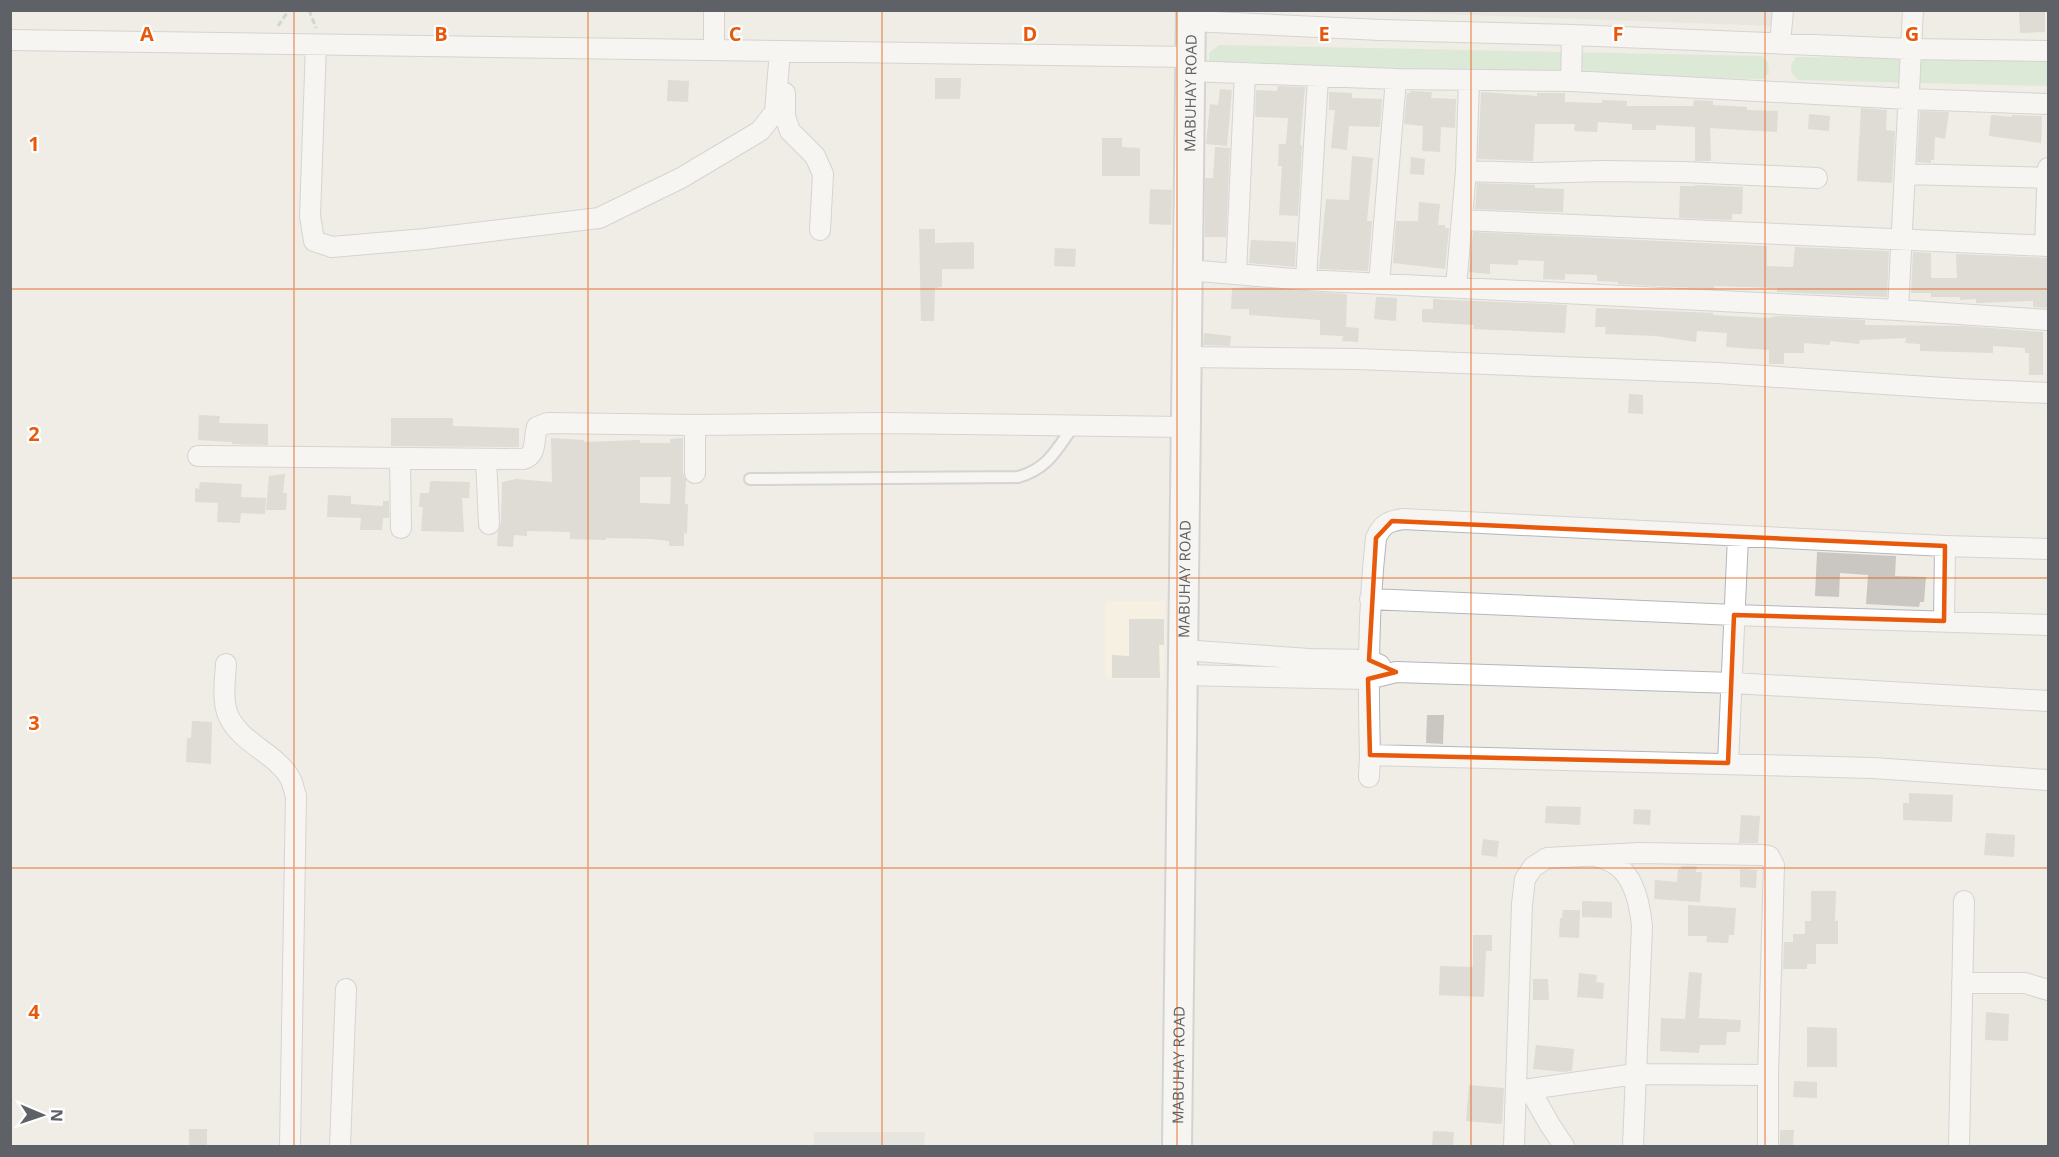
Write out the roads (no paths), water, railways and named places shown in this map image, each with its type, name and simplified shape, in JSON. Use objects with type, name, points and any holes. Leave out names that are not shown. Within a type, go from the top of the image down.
[{"type":"street","points":[[714,10],[714,50]]},
{"type":"street","points":[[1780,43],[1783,10]]},
{"type":"street","points":[[1898,310],[1913,10]]},
{"type":"street","points":[[1191,16],[1381,30],[1572,35],[1911,49],[2049,51]]},
{"type":"street","name":"MABUHAY ROAD","points":[[1177,1146],[1191,16]]},
{"type":"street","points":[[1571,81],[1572,35]]},
{"type":"street","points":[[10,40],[783,51],[1190,64],[1245,74],[1469,81],[1571,81],[2049,104]]},
{"type":"street","points":[[316,45],[310,216],[314,241],[332,247],[425,239],[599,218],[681,178],[760,131],[775,112],[783,51]]},
{"type":"street","points":[[783,51],[785,116],[790,131],[815,156],[823,174],[820,230]]},
{"type":"street","points":[[1236,274],[1245,74]]},
{"type":"street","points":[[1306,280],[1318,77]]},
{"type":"street","points":[[1379,284],[1396,79]]},
{"type":"street","points":[[1456,287],[1466,171],[1469,81]]},
{"type":"street","points":[[1462,220],[2047,246],[2049,168]]},
{"type":"street","points":[[1466,171],[1683,172],[1817,178]]},
{"type":"street","points":[[1905,174],[2048,178]]},
{"type":"street","points":[[1187,270],[1306,280],[1898,310],[2049,320]]},
{"type":"street","points":[[1185,357],[1357,359],[1718,373],[2049,393]]},
{"type":"street","points":[[198,456],[529,458],[533,453],[537,427],[548,423],[695,425],[884,423],[1185,427]]},
{"type":"street","points":[[695,425],[695,473]]},
{"type":"street","points":[[400,459],[401,528]]},
{"type":"street","points":[[486,459],[489,524]]},
{"type":"street","points":[[1369,777],[1370,599],[1376,538],[1380,529],[1392,520],[2049,549]]},
{"type":"street","points":[[1728,763],[1738,536]]},
{"type":"street","points":[[1944,621],[1945,546]]},
{"type":"street","points":[[1370,599],[1734,615],[2049,625]]},
{"type":"street","points":[[1309,669],[1370,660],[1396,672]]},
{"type":"street","points":[[1182,663],[1309,669],[1368,680],[1396,672],[1733,683],[2049,701]]},
{"type":"street","points":[[226,664],[225,694],[228,715],[254,745],[277,762],[290,778],[296,796],[290,1146]]},
{"type":"street","points":[[1370,755],[1873,768],[2049,780]]},
{"type":"street","points":[[1514,1146],[1523,1091],[1522,904],[1525,879],[1533,867],[1547,858],[1639,853],[1769,856],[1774,865],[1768,1146]]},
{"type":"street","points":[[1592,856],[1608,859],[1624,871],[1640,908],[1642,926],[1633,1146]]},
{"type":"street","points":[[1959,1146],[1964,901]]},
{"type":"street","points":[[1962,983],[2025,983],[2049,990]]},
{"type":"street","points":[[340,1146],[346,989]]},
{"type":"street","points":[[1523,1091],[1635,1074],[1768,1075]]},
{"type":"street","points":[[1523,1091],[1564,1146]]},
{"type":"lane","points":[[750,479],[1018,477],[1030,474],[1042,467],[1074,425]]}]
